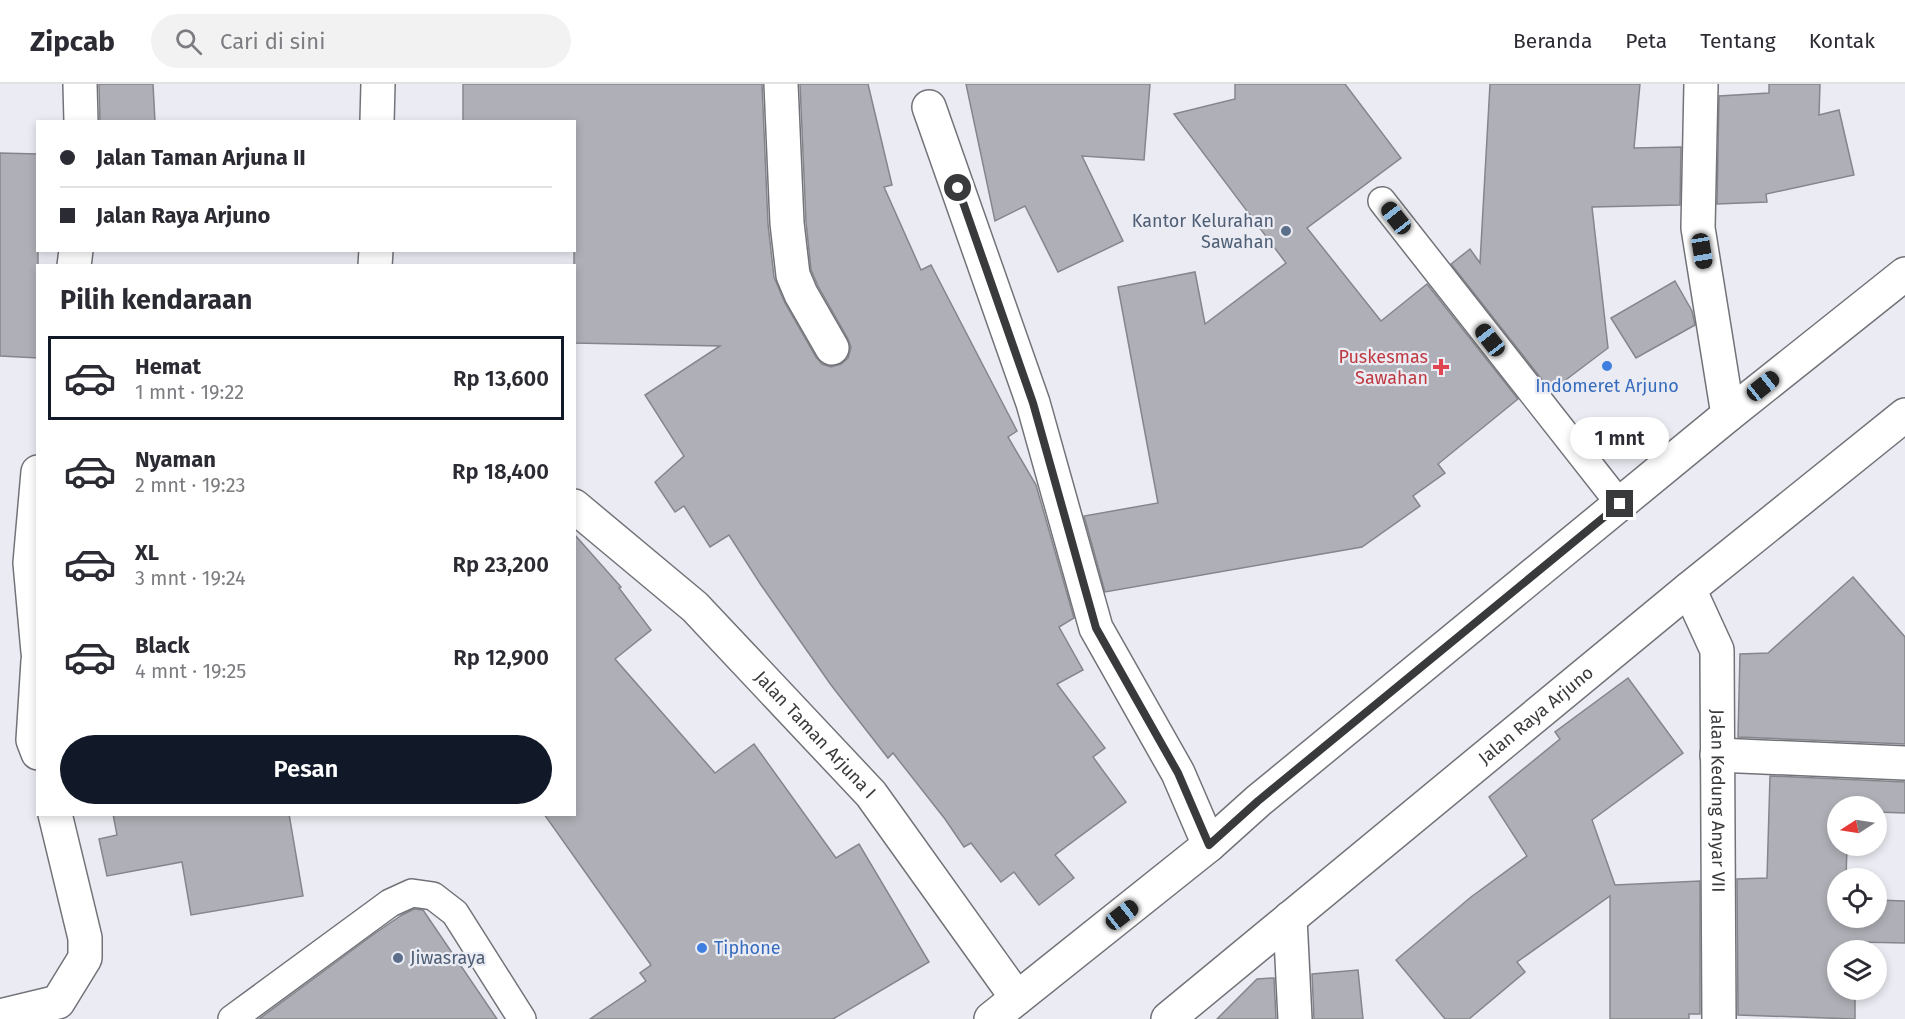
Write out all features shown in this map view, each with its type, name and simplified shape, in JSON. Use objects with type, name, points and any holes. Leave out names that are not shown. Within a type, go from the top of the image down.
[{"type":"main road","points":[[80,84],[81,120]]},
{"type":"main road","points":[[377,120],[378,84]]},
{"type":"main road","points":[[781,84],[787,223],[794,275],[801,294],[832,348]]},
{"type":"main road","points":[[1701,84],[1698,228],[1728,414]]},
{"type":"main road","points":[[929,107],[1033,403],[1096,628],[1178,773],[1209,845]]},
{"type":"main road","points":[[991,1019],[1209,845],[1258,801],[1728,414],[1905,274]]},
{"type":"main road","name":"Jalan Raya Arjuno","points":[[1168,1019],[1689,588],[1905,415]]},
{"type":"main road","points":[[36,495],[30,563],[36,630]]},
{"type":"main road","name":"Jalan Taman Arjuna I","points":[[576,508],[695,607],[871,794],[1017,998]]},
{"type":"main road","name":"Jalan Kedung Anyar VII","points":[[1689,588],[1717,650],[1719,1019]]},
{"type":"main road","points":[[36,680],[33,740],[36,748]]},
{"type":"main road","points":[[1717,755],[1905,763]]},
{"type":"main road","points":[[0,1016],[58,1002],[85,958],[85,938],[55,816]]},
{"type":"main road","points":[[1290,918],[1295,1019]]},
{"type":"lane","points":[[1382,201],[1620,504]]},
{"type":"lane","points":[[232,1019],[390,903],[412,893],[433,896],[455,913],[522,1019]]},
{"type":"building","points":[[99,84],[153,84],[155,120],[100,120]]},
{"type":"building","points":[[463,84],[762,84],[768,224],[774,277],[785,303],[816,357],[822,364],[831,367],[841,364],[848,358],[851,347],[811,270],[806,222],[800,84],[868,84],[892,185],[884,187],[921,270],[931,265],[1017,431],[1008,437],[1036,485],[1074,618],[1059,627],[1083,670],[1057,684],[1105,748],[1093,757],[1126,802],[1055,855],[1074,878],[1039,905],[1014,872],[1001,882],[971,843],[964,847],[893,753],[888,758],[831,685],[729,535],[710,547],[684,506],[675,512],[655,482],[684,456],[645,395],[720,346],[576,343],[574,252],[576,252],[576,120],[463,120]]},
{"type":"building","points":[[966,84],[1150,84],[1144,160],[1082,156],[1123,241],[1058,272],[1025,206],[995,221]]},
{"type":"building","points":[[1235,84],[1345,84],[1401,158],[1307,228],[1381,321],[1427,284],[1518,399],[1438,464],[1445,473],[1413,496],[1420,506],[1362,547],[1105,592],[1084,516],[1158,503],[1118,287],[1195,272],[1205,324],[1286,263],[1174,114],[1235,99]]},
{"type":"building","points":[[1490,84],[1640,84],[1634,148],[1681,147],[1680,205],[1592,207],[1608,348],[1551,391],[1451,264],[1470,249],[1480,263]]},
{"type":"building","points":[[1769,84],[1820,84],[1819,115],[1839,110],[1854,175],[1766,194],[1767,202],[1717,204],[1719,96],[1769,93]]},
{"type":"building","points":[[0,153],[36,154],[38,264],[36,264],[36,358],[0,356]]},
{"type":"building","points":[[1675,281],[1692,311],[1695,325],[1636,358],[1611,318]]},
{"type":"building","points":[[576,536],[621,587],[619,588],[651,630],[615,659],[715,773],[754,744],[836,858],[859,844],[929,962],[833,1019],[590,1019],[646,981],[640,973],[651,965],[545,816],[576,816]]},
{"type":"building","points":[[1853,577],[1905,637],[1905,744],[1738,737],[1740,654],[1768,653]]},
{"type":"building","points":[[1628,678],[1683,753],[1592,820],[1615,885],[1700,881],[1700,1014],[1689,1014],[1689,1019],[1610,1019],[1610,896],[1517,962],[1525,972],[1469,1019],[1445,1019],[1396,960],[1471,897],[1527,856],[1489,797],[1560,739],[1555,732]]},
{"type":"building","points":[[1770,776],[1905,782],[1905,813],[1887,812],[1887,796],[1827,796],[1827,856],[1847,856],[1846,868],[1827,868],[1827,928],[1887,928],[1887,900],[1905,901],[1905,943],[1887,943],[1887,940],[1827,940],[1827,1000],[1855,1000],[1855,1019],[1738,1015],[1737,879],[1767,878]]},
{"type":"building","points":[[113,816],[289,816],[303,896],[191,915],[182,862],[107,876],[99,839],[117,835]]},
{"type":"building","name":"Jiwasraya","points":[[414,909],[423,910],[497,1019],[259,1019],[374,934]]},
{"type":"building","points":[[1358,970],[1363,1019],[1314,1019],[1312,974]]},
{"type":"building","points":[[1274,978],[1276,1019],[1217,1019],[1257,979]]},
{"type":"place","name":"Kantor Kelurahan Sawahan","points":[[1286,231]]},
{"type":"place","name":"Indomeret Arjuno","points":[[1607,366]]},
{"type":"place","name":"Puskesmas Sawahan","points":[[1441,367]]},
{"type":"place","name":"Tiphone","points":[[702,948]]},
{"type":"place","name":"Jiwasraya","points":[[398,958]]},
{"type":"route","points":[[958,188],[1033,403],[1096,628],[1178,773],[1209,845],[1258,801],[1620,504]]}]
